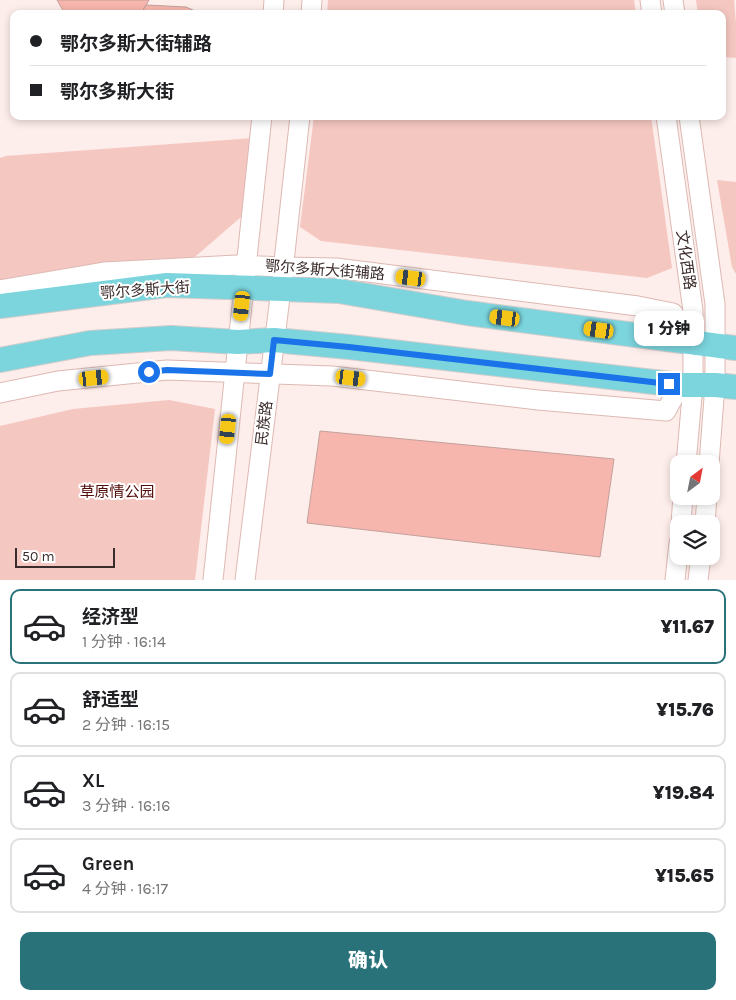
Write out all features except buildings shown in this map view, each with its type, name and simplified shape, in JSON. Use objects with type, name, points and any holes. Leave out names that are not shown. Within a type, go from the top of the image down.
[{"type":"main road","name":"鄂尔多斯大街","points":[[0,306],[245,277],[282,278],[339,291],[467,313],[715,345]]},
{"type":"main road","points":[[0,360],[90,343],[171,338],[238,342],[274,340],[706,386]]},
{"type":"street","points":[[213,580],[262,120]]},
{"type":"street","name":"民族路","points":[[245,580],[300,120]]},
{"type":"street","name":"文化西路","points":[[667,120],[693,311],[715,345]]},
{"type":"street","name":"文化西路","points":[[688,455],[715,345],[715,304],[690,120]]},
{"type":"street","name":"鄂尔多斯大街辅路","points":[[0,290],[104,272],[245,277]]},
{"type":"street","points":[[0,392],[58,381],[167,370],[332,376],[538,400],[666,411],[706,386]]},
{"type":"street","name":"文化西路","points":[[706,386],[710,455]]},
{"type":"street","points":[[675,580],[677,565]]},
{"type":"street","points":[[698,580],[700,565]]},
{"type":"green space","points":[[328,0],[634,0],[635,10],[327,10]]},
{"type":"green space","points":[[696,0],[734,0],[736,58],[726,57],[726,10],[697,10]]},
{"type":"green space","points":[[313,120],[652,120],[672,268],[647,278],[321,241],[300,227]]},
{"type":"green space","points":[[254,138],[248,211],[189,262],[0,284],[0,158],[6,156]]},
{"type":"green space","points":[[717,180],[736,182],[736,274],[732,267]]},
{"type":"green space","name":"草原情公园","points":[[169,400],[215,409],[195,580],[0,580],[0,426],[73,409]]},
{"type":"route","points":[[149,372],[167,370],[270,374],[274,340],[669,384]]}]
